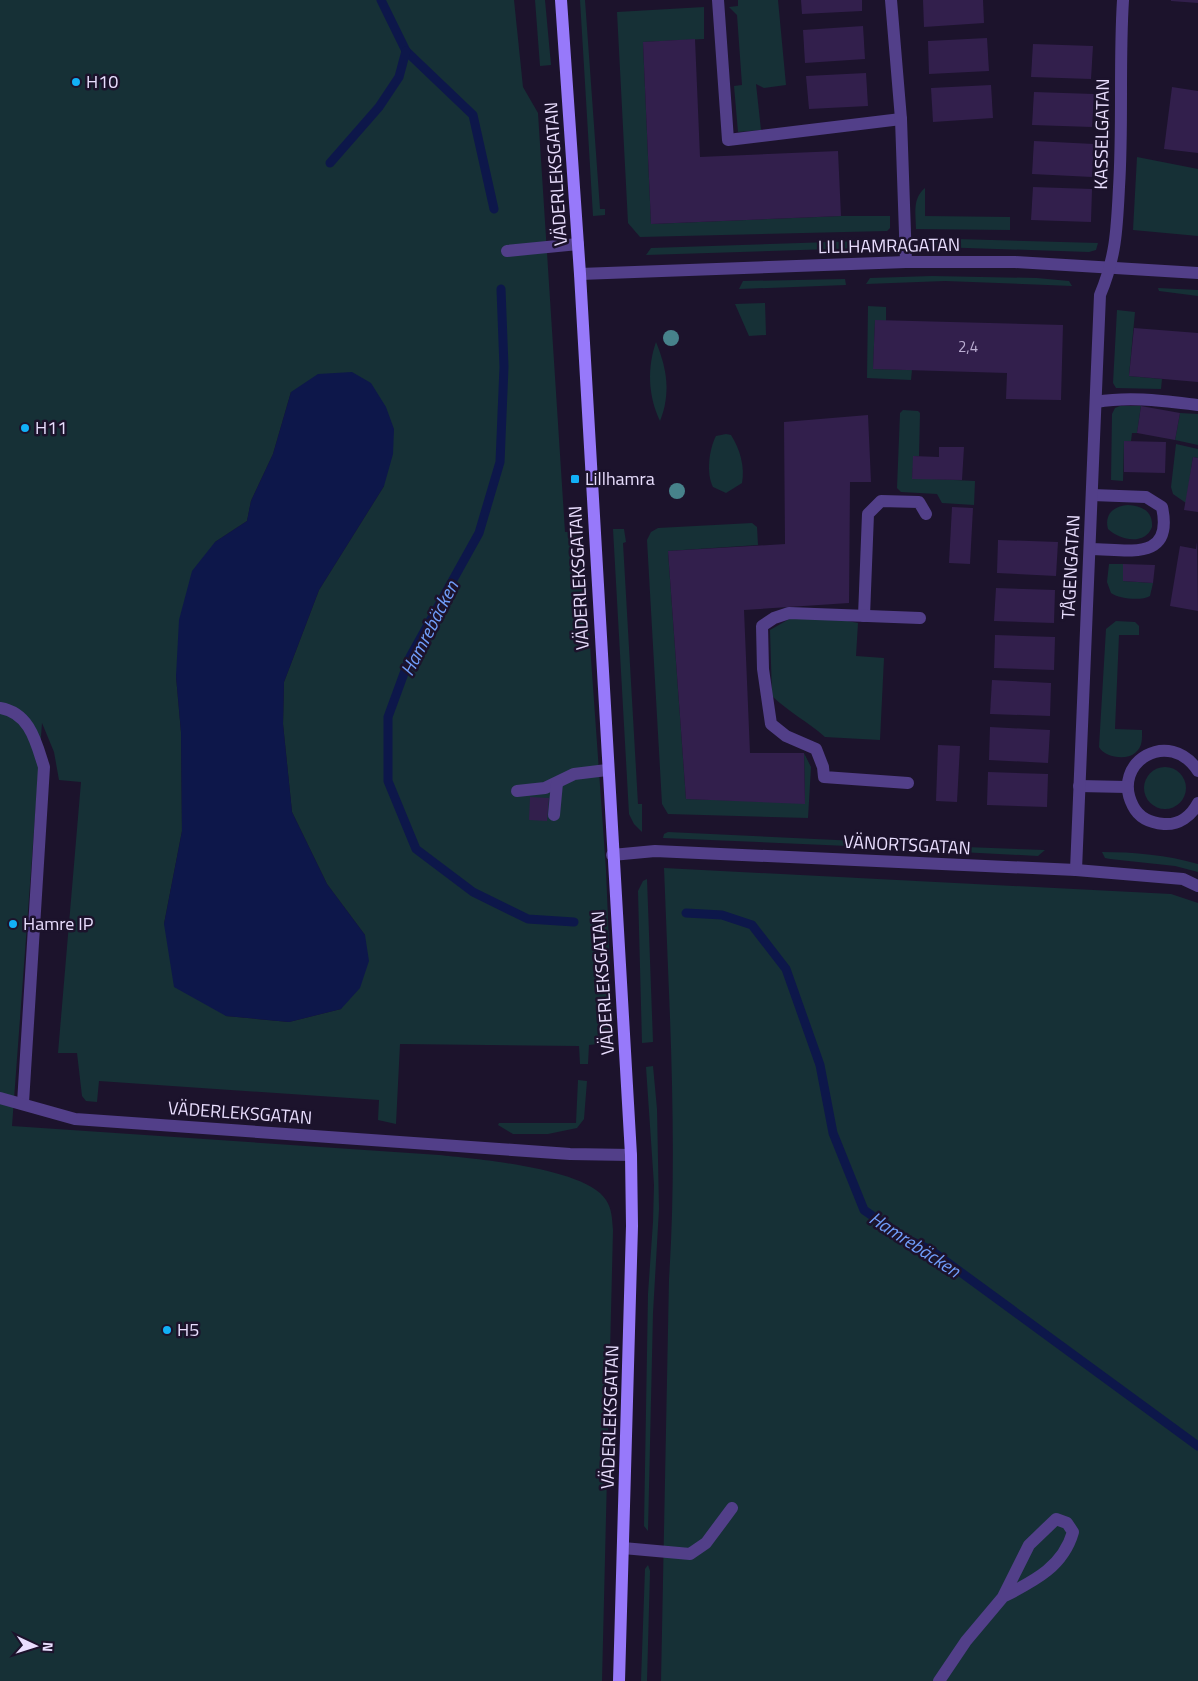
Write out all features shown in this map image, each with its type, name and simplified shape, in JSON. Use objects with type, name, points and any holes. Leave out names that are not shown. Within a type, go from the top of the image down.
[{"type":"street","name":"VÄDERLEKSGATAN","points":[[561,0],[580,274],[607,770],[631,1155],[632,1226],[619,1681]]},
{"type":"street","points":[[718,0],[728,140],[901,119]]},
{"type":"street","points":[[891,0],[901,119],[906,262]]},
{"type":"street","name":"KASSELGATAN","points":[[1111,269],[1116,240],[1122,138],[1120,53],[1123,0]]},
{"type":"street","points":[[507,251],[578,244]]},
{"type":"street","name":"LILLHAMRAGATAN","points":[[580,274],[906,262],[1015,262],[1198,273]]},
{"type":"street","name":"TÅGENGATAN","points":[[1076,870],[1078,786],[1100,295],[1111,269]]},
{"type":"street","points":[[1096,402],[1111,399],[1138,398],[1198,404]]},
{"type":"street","points":[[1090,549],[1146,550],[1160,540],[1164,530],[1162,507],[1146,497],[1092,495]]},
{"type":"street","points":[[864,616],[868,514],[880,501],[919,502],[926,514]]},
{"type":"street","points":[[908,783],[824,777],[823,766],[816,749],[786,736],[771,724],[763,669],[762,626],[774,618],[789,613],[920,618]]},
{"type":"street","points":[[0,708],[9,710],[26,721],[44,768],[23,1103]]},
{"type":"street","points":[[1198,772],[1190,761],[1181,754],[1169,750],[1156,751],[1136,764],[1130,774],[1127,787],[1129,799],[1135,810],[1144,819],[1156,824],[1168,825],[1180,822],[1190,815],[1198,803]]},
{"type":"street","points":[[517,791],[545,788],[574,774],[607,770]]},
{"type":"street","points":[[554,815],[557,783]]},
{"type":"street","points":[[1078,786],[1127,787]]},
{"type":"street","name":"VÄNORTSGATAN","points":[[612,855],[656,852],[1076,870],[1183,879],[1198,886]]},
{"type":"street","name":"VÄDERLEKSGATAN","points":[[0,1098],[75,1119],[560,1153],[631,1155]]},
{"type":"street","points":[[623,1548],[690,1554],[706,1543],[732,1508]]},
{"type":"street","points":[[939,1681],[966,1641],[1003,1597],[1029,1545],[1056,1519],[1067,1523],[1074,1532],[1070,1544],[1055,1564],[1039,1578],[1003,1597]]},
{"type":"green space","points":[[0,0],[514,0],[523,87],[538,113],[565,532],[582,532],[606,870],[613,1042],[589,1045],[588,1064],[580,1064],[579,1046],[400,1044],[396,1124],[378,1120],[379,1100],[99,1081],[97,1102],[86,1101],[82,1096],[77,1053],[58,1053],[81,782],[59,780],[54,752],[42,723],[12,1126],[439,1155],[529,1167],[577,1180],[595,1189],[608,1203],[613,1230],[602,1681],[0,1681]],"holes":[[[291,392],[384,486],[319,590],[284,682],[283,724],[292,812],[327,884],[365,935],[341,1009],[289,1022],[226,1016],[164,924],[182,831],[181,732],[176,676],[215,542],[247,521],[251,501],[273,454]]]},
{"type":"green space","points":[[535,0],[545,0],[551,65],[540,66]]},
{"type":"green space","points":[[580,0],[585,0],[600,209],[605,209],[605,215],[593,216]]},
{"type":"green space","points":[[738,0],[778,0],[786,85],[764,88],[756,84],[761,130],[738,132],[734,86],[742,85],[737,15],[729,7],[738,6]]},
{"type":"green space","points":[[704,7],[704,39],[643,42],[651,224],[841,216],[890,216],[890,228],[887,231],[640,237],[628,223],[617,12]]},
{"type":"green space","points":[[1137,157],[1198,169],[1198,236],[1133,230]]},
{"type":"green space","points":[[925,188],[925,216],[1010,217],[1010,230],[916,229],[916,202]]},
{"type":"green space","points":[[921,238],[1098,243],[1096,250],[1089,252],[938,247],[927,243]]},
{"type":"green space","points":[[892,240],[894,247],[646,255],[651,248]]},
{"type":"green space","points":[[932,276],[1037,278],[1069,281],[1072,286],[945,281],[866,284],[870,278]]},
{"type":"green space","points":[[845,279],[846,285],[739,289],[743,281]]},
{"type":"green space","points":[[1158,288],[1198,290],[1198,296],[1159,291]]},
{"type":"green space","points":[[765,303],[766,335],[749,336],[735,304]]},
{"type":"green space","points":[[868,306],[886,307],[886,321],[875,321],[873,369],[912,370],[911,380],[867,378]]},
{"type":"green space","points":[[1117,310],[1135,312],[1129,376],[1162,379],[1161,389],[1116,388],[1113,383]]},
{"type":"green space","points":[[656,342],[663,362],[666,381],[666,401],[660,421],[653,402],[650,382],[651,362]]},
{"type":"green space","points":[[1120,406],[1141,406],[1137,433],[1132,433],[1131,441],[1124,441],[1123,481],[1111,480],[1112,414],[1115,408]]},
{"type":"green space","points":[[903,410],[918,411],[920,413],[919,456],[914,456],[912,478],[975,481],[974,505],[942,503],[937,494],[901,492],[897,488],[900,413]]},
{"type":"green space","points":[[1180,413],[1198,414],[1198,445],[1175,440]]},
{"type":"green space","points":[[731,435],[737,446],[743,471],[742,483],[726,493],[713,487],[709,469],[710,454],[716,436]]},
{"type":"green space","points":[[1176,444],[1198,449],[1198,458],[1193,457],[1186,503],[1173,494],[1171,487]]},
{"type":"green space","points":[[1128,505],[1146,510],[1151,517],[1152,527],[1144,537],[1138,539],[1125,538],[1108,529],[1107,519],[1111,512],[1118,507]]},
{"type":"green space","points":[[752,523],[757,527],[758,545],[668,551],[686,799],[805,803],[804,753],[811,767],[808,818],[668,814],[662,804],[647,540],[651,532],[658,528]]},
{"type":"green space","points":[[613,529],[624,529],[626,542],[623,543],[638,804],[642,804],[642,832],[634,824],[629,814]]},
{"type":"green space","points":[[1109,564],[1123,564],[1123,581],[1153,583],[1150,596],[1130,599],[1111,593],[1107,582]]},
{"type":"green space","points":[[791,618],[843,620],[858,623],[856,656],[884,658],[880,740],[825,737],[772,696],[770,630]]},
{"type":"green space","points":[[1116,621],[1135,622],[1139,626],[1139,635],[1119,635],[1115,729],[1142,730],[1142,742],[1138,751],[1126,757],[1110,755],[1099,747],[1106,629]]},
{"type":"green space","points":[[1169,767],[1177,770],[1183,776],[1186,788],[1183,800],[1177,806],[1161,809],[1153,806],[1147,800],[1144,784],[1147,776],[1153,770]]},
{"type":"green space","points":[[668,832],[879,842],[871,847],[663,838],[664,834]]},
{"type":"green space","points":[[914,845],[1045,850],[1038,856],[921,850]]},
{"type":"green space","points":[[1102,852],[1138,853],[1174,858],[1198,864],[1198,872],[1175,866],[1105,858]]},
{"type":"green space","points":[[664,868],[1171,894],[1198,903],[1198,1681],[661,1681],[669,1279],[673,1176],[672,1074]]},
{"type":"green space","points":[[647,879],[653,1042],[642,1043],[638,891],[643,881]]},
{"type":"green space","points":[[653,1066],[657,1109],[659,1209],[653,1313],[648,1531],[644,1526],[648,1294],[654,1185],[646,1067]]},
{"type":"green space","points":[[578,1080],[587,1081],[584,1119],[577,1128],[548,1134],[513,1134],[498,1125],[499,1123],[576,1123]]},
{"type":"green space","points":[[648,1565],[650,1571],[647,1681],[641,1681],[645,1569]]},
{"type":"shaded area","points":[[352,372],[371,383],[386,407],[394,429],[393,454],[384,486],[319,590],[284,682],[283,724],[292,812],[327,884],[365,935],[369,961],[360,988],[341,1009],[289,1022],[226,1016],[174,987],[164,924],[182,831],[181,732],[176,676],[179,620],[192,571],[215,542],[247,521],[251,501],[273,454],[291,392],[318,374]]},
{"type":"building","points":[[801,0],[862,0],[862,11],[802,14]]},
{"type":"building","points":[[923,0],[983,0],[984,23],[924,27]]},
{"type":"building","points":[[1198,0],[1198,3],[1171,1]]},
{"type":"building","points":[[863,26],[865,59],[805,63],[803,30]]},
{"type":"building","points":[[987,38],[989,71],[929,74],[928,41]]},
{"type":"building","points":[[695,39],[700,157],[838,151],[841,216],[651,224],[643,42]]},
{"type":"building","points":[[1033,44],[1093,46],[1091,79],[1031,77]]},
{"type":"building","points":[[866,73],[868,106],[809,109],[806,76]]},
{"type":"building","points":[[991,85],[993,118],[933,122],[931,88]]},
{"type":"building","points":[[1172,87],[1198,91],[1198,153],[1164,149]]},
{"type":"building","points":[[1034,92],[1094,94],[1092,127],[1032,125]]},
{"type":"building","points":[[1034,141],[1094,144],[1092,177],[1032,174]]},
{"type":"building","points":[[1033,187],[1092,189],[1091,222],[1031,220]]},
{"type":"building","points":[[875,320],[1063,325],[1061,400],[1006,399],[1007,373],[873,369]]},
{"type":"building","points":[[1134,328],[1198,333],[1198,382],[1129,376]]},
{"type":"building","points":[[1141,406],[1180,413],[1175,440],[1137,433]]},
{"type":"building","points":[[868,415],[871,482],[850,482],[849,603],[744,610],[750,753],[804,753],[805,804],[686,799],[668,551],[785,544],[784,422]]},
{"type":"building","points":[[1124,441],[1166,442],[1165,473],[1124,472]]},
{"type":"building","points":[[939,447],[964,447],[962,480],[912,479],[913,456],[939,457]]},
{"type":"building","points":[[1193,457],[1198,458],[1198,512],[1184,510]]},
{"type":"building","points":[[952,507],[973,508],[970,564],[949,563]]},
{"type":"building","points":[[998,540],[1058,542],[1056,576],[997,573]]},
{"type":"building","points":[[1197,542],[1198,611],[1170,606],[1180,546],[1196,549]]},
{"type":"building","points":[[1123,564],[1155,565],[1153,583],[1123,581]]},
{"type":"building","points":[[996,588],[1055,590],[1054,623],[994,621]]},
{"type":"building","points":[[995,635],[1055,637],[1054,670],[994,668]]},
{"type":"building","points":[[992,680],[1051,683],[1050,716],[990,714]]},
{"type":"building","points":[[990,727],[1050,730],[1048,763],[989,760]]},
{"type":"building","points":[[938,745],[960,746],[957,802],[936,801]]},
{"type":"building","points":[[988,772],[1048,774],[1047,807],[987,805]]},
{"type":"building","points":[[530,797],[549,798],[547,821],[529,820]]},
{"type":"waterway","name":"Hamrebäcken","points":[[381,0],[406,51],[473,115],[494,209]]},
{"type":"waterway","points":[[330,163],[379,107],[399,77],[406,51]]},
{"type":"waterway","name":"Hamrebäcken","points":[[501,289],[504,367],[500,462],[479,533],[410,657],[388,717],[388,781],[416,849],[473,892],[528,919],[574,922]]},
{"type":"waterway","name":"Hamrebäcken","points":[[686,913],[722,915],[752,925],[786,969],[820,1065],[833,1133],[864,1210],[904,1238],[929,1249],[1198,1446]]},
{"type":"place","name":"H10","points":[[76,82]]},
{"type":"place","name":"H11","points":[[25,428]]},
{"type":"place","name":"Lillhamra","points":[[575,479]]},
{"type":"place","name":"Hamre IP","points":[[13,924]]},
{"type":"place","name":"H5","points":[[167,1330]]}]
